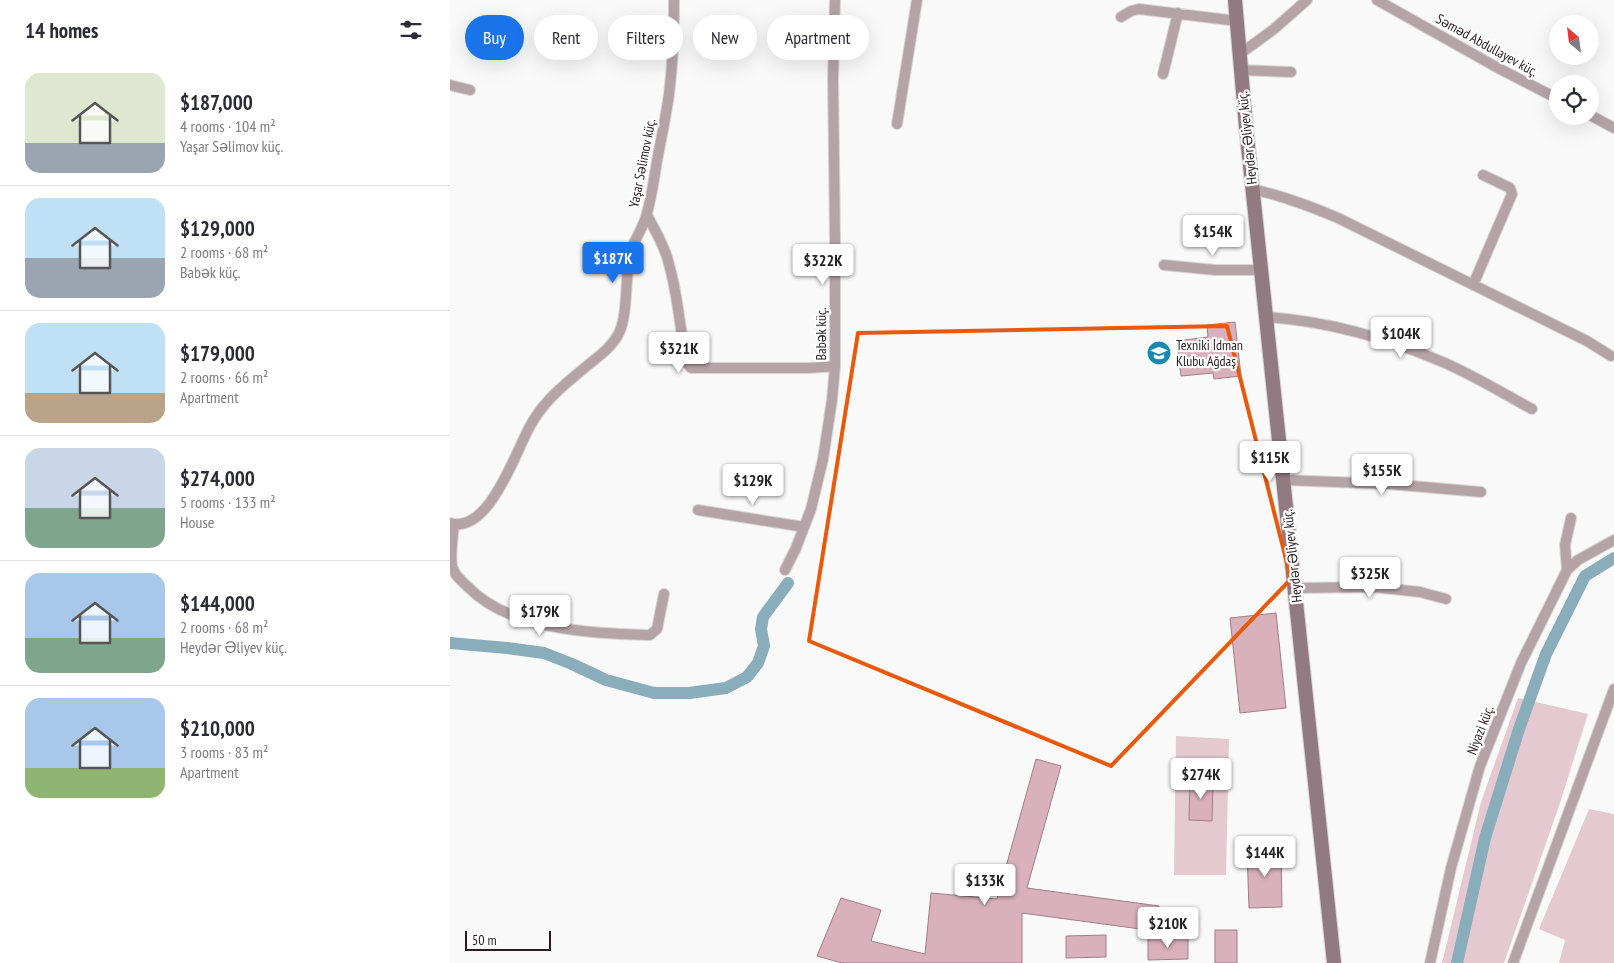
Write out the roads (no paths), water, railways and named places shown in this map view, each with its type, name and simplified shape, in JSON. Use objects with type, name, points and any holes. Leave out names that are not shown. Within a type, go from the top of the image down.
[{"type":"main road","name":"Heydər Əliyev küç.","points":[[1235,0],[1252,189],[1296,588],[1334,963]]},
{"type":"street","name":"Yaşar Səlimov küç.","points":[[452,524],[476,518],[485,510],[502,483],[537,413],[552,395],[608,348],[619,332],[623,321],[626,274],[630,252],[647,215],[669,95],[673,52],[674,0]]},
{"type":"street","name":"Babək küç.","points":[[784,570],[811,509],[823,459],[832,400],[835,366],[833,79],[835,0]]},
{"type":"street","points":[[897,124],[917,0]]},
{"type":"street","points":[[1240,54],[1274,29],[1307,0]]},
{"type":"street","name":"Səməd Abdullayev küç.","points":[[1377,0],[1498,68],[1549,94]]},
{"type":"street","points":[[1121,16],[1139,8],[1237,21]]},
{"type":"street","points":[[1163,74],[1178,13]]},
{"type":"street","points":[[1241,70],[1291,72]]},
{"type":"street","points":[[450,85],[470,90]]},
{"type":"street","points":[[1599,120],[1614,128]]},
{"type":"street","points":[[1473,285],[1512,194],[1510,188],[1483,175]]},
{"type":"street","points":[[1252,189],[1293,200],[1338,218],[1587,341],[1611,356]]},
{"type":"street","points":[[647,215],[666,254],[686,362],[691,368],[809,368],[835,366]]},
{"type":"street","points":[[1164,265],[1215,270],[1261,270]]},
{"type":"street","points":[[1266,317],[1298,319],[1325,324],[1393,342],[1447,364],[1532,410]]},
{"type":"street","points":[[1284,480],[1389,484],[1481,492]]},
{"type":"street","points":[[698,510],[804,527]]},
{"type":"street","points":[[1567,570],[1565,545],[1571,518]]},
{"type":"street","points":[[452,524],[450,553],[452,567],[459,578],[477,597],[522,619],[549,627],[650,635],[657,629],[664,594]]},
{"type":"street","name":"Niyazi küç.","points":[[1430,963],[1451,868],[1480,766],[1520,663],[1567,570],[1578,560],[1614,540]]},
{"type":"street","points":[[1296,588],[1373,587],[1420,592],[1446,599]]},
{"type":"street","points":[[1513,963],[1614,689]]},
{"type":"waterway","points":[[1457,963],[1485,838],[1519,729],[1546,654],[1585,576],[1614,558]]},
{"type":"waterway","points":[[450,643],[544,653],[606,680],[654,693],[689,693],[726,688],[747,677],[758,663],[764,646],[761,629],[763,617],[788,583]]},
{"type":"place","name":"Texniki İdman Klubu Ağdaş","points":[[1159,353]]}]
